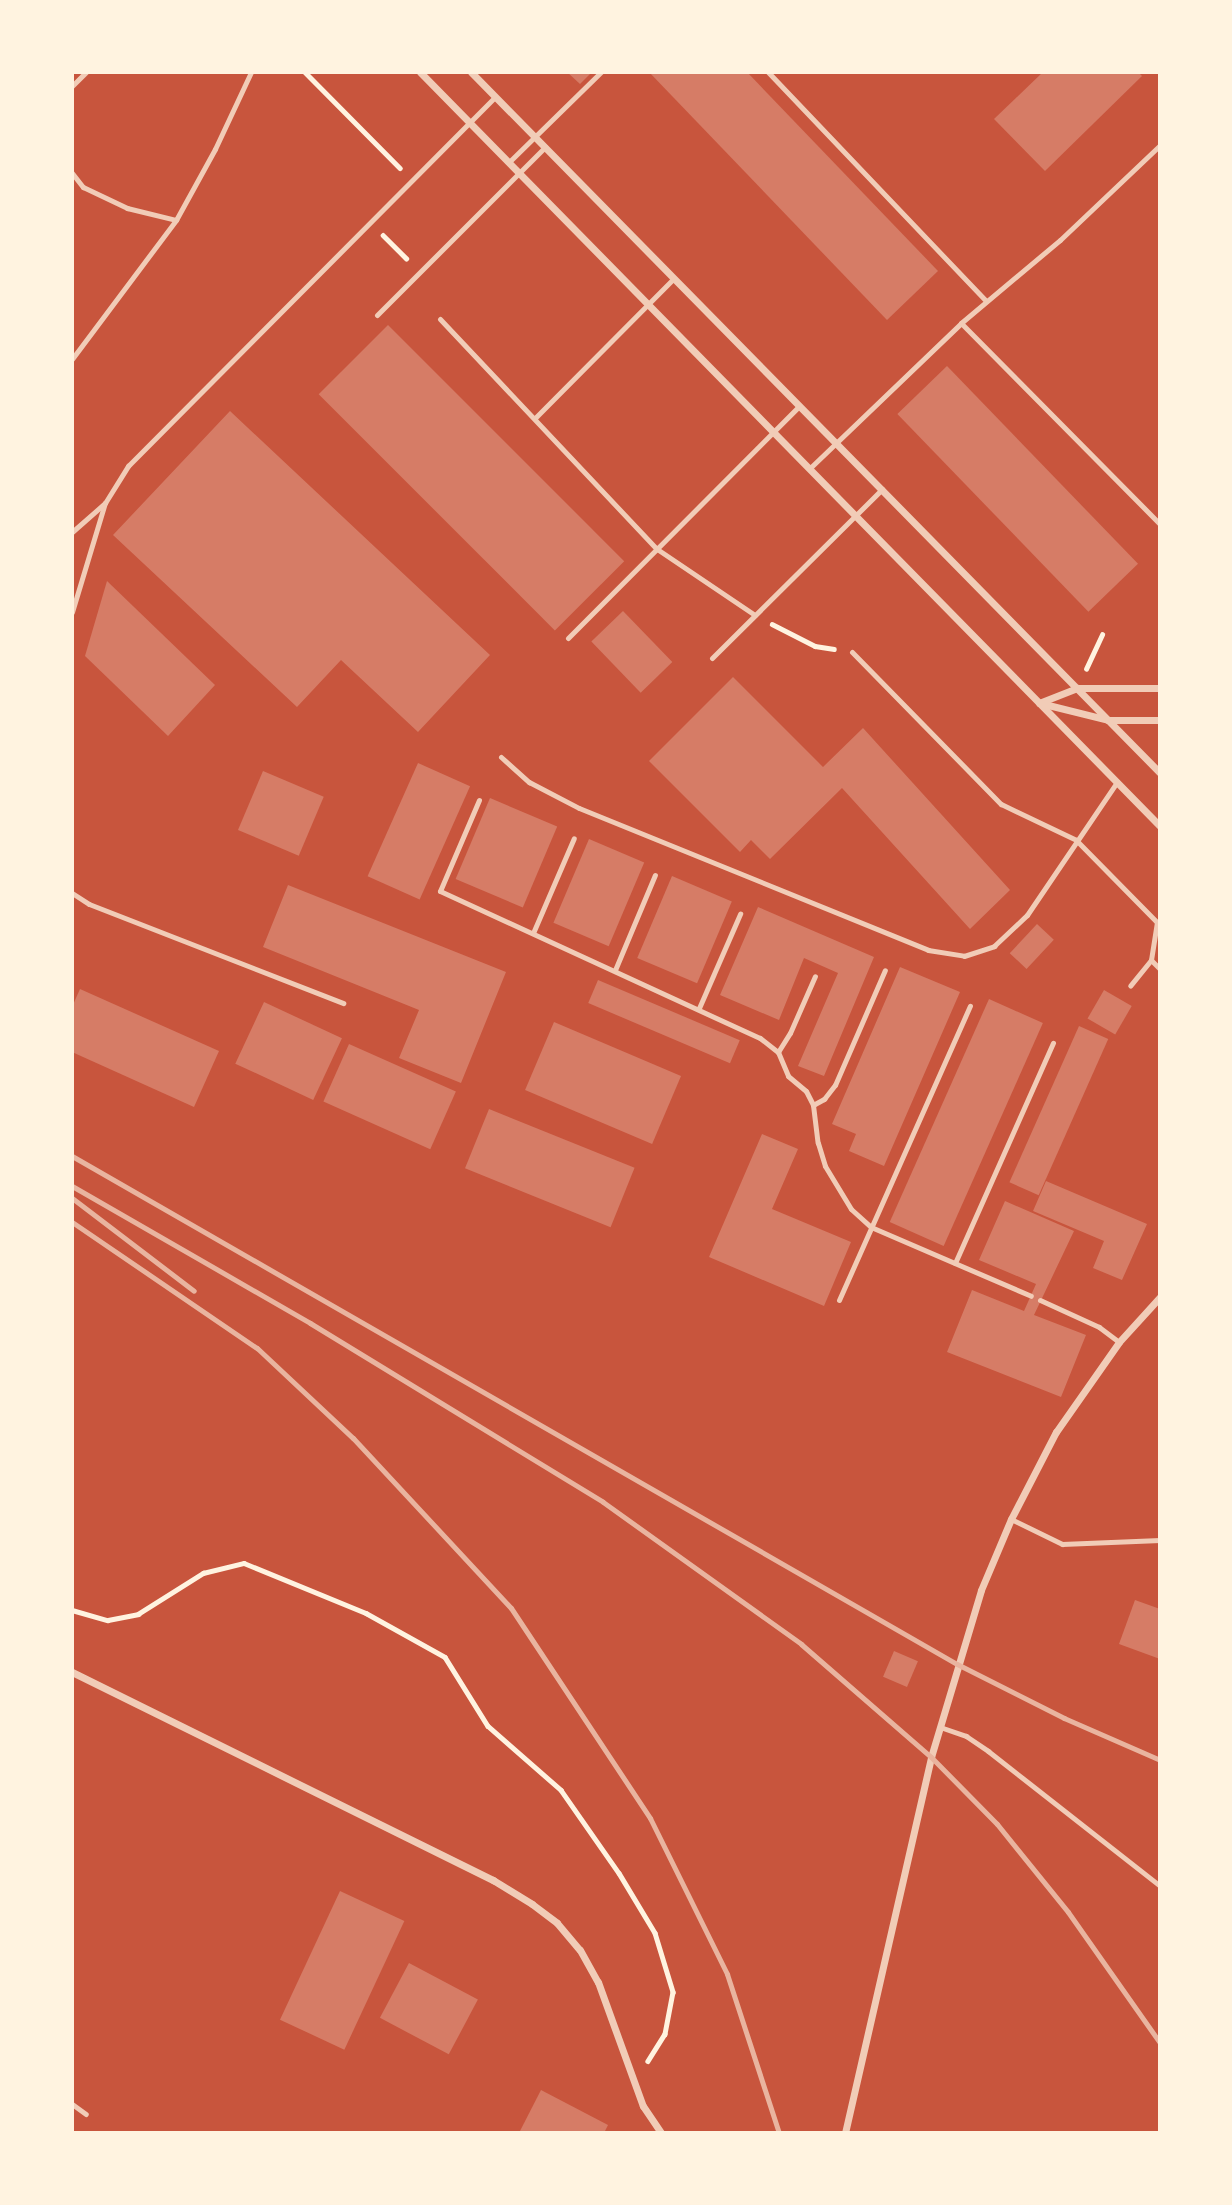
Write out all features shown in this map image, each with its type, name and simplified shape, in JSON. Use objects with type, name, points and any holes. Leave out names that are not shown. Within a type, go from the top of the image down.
[{"type":"street","points":[[420,72],[1160,826]]},
{"type":"street","points":[[471,72],[1160,773]]},
{"type":"street","points":[[1039,703],[1077,688],[1160,688]]},
{"type":"street","points":[[1039,703],[1108,720],[1160,720]]},
{"type":"street","points":[[845,2133],[907,1856],[940,1727],[981,1590],[1011,1519],[1056,1432],[1118,1342],[1160,1297]]},
{"type":"street","points":[[72,1672],[493,1880],[532,1903],[557,1923],[580,1950],[598,1982],[643,2106],[661,2133]]},
{"type":"lane","points":[[72,86],[86,72]]},
{"type":"lane","points":[[72,359],[176,220],[215,149],[251,72]]},
{"type":"lane","points":[[509,162],[601,72]]},
{"type":"lane","points":[[768,72],[986,301]]},
{"type":"lane","points":[[72,612],[105,503],[128,466],[495,97]]},
{"type":"lane","points":[[810,468],[961,323],[1060,240],[1160,145]]},
{"type":"lane","points":[[377,315],[545,147]]},
{"type":"lane","points":[[72,173],[83,187],[127,208],[176,220]]},
{"type":"lane","points":[[535,418],[674,278]]},
{"type":"lane","points":[[440,319],[657,549],[755,615]]},
{"type":"lane","points":[[961,323],[1160,524]]},
{"type":"lane","points":[[568,638],[799,406]]},
{"type":"lane","points":[[712,658],[881,489]]},
{"type":"lane","points":[[72,532],[105,503]]},
{"type":"lane","points":[[852,652],[1001,804],[1076,840],[1157,922],[1151,960],[1130,986]]},
{"type":"lane","points":[[501,757],[529,782],[579,808],[928,950],[964,956],[994,946],[1027,915],[1117,782]]},
{"type":"lane","points":[[479,800],[440,891],[760,1038],[778,1052],[788,1076],[806,1091],[813,1105],[818,1143],[825,1166],[851,1209],[871,1227],[1031,1296]]},
{"type":"lane","points":[[533,933],[574,838]]},
{"type":"lane","points":[[615,970],[656,875]]},
{"type":"lane","points":[[72,893],[89,904],[343,1003]]},
{"type":"lane","points":[[699,1008],[740,914]]},
{"type":"lane","points":[[1151,960],[1160,969]]},
{"type":"lane","points":[[813,1105],[824,1099],[835,1085],[885,970]]},
{"type":"lane","points":[[778,1052],[790,1033],[816,976]]},
{"type":"lane","points":[[839,1300],[970,1006]]},
{"type":"lane","points":[[955,1263],[1053,1043]]},
{"type":"lane","points":[[1040,1300],[1099,1326],[1118,1342]]},
{"type":"lane","points":[[1011,1519],[1062,1544],[1160,1540]]},
{"type":"lane","points":[[940,1727],[966,1736],[988,1751],[1160,1886]]},
{"type":"lane","points":[[72,2104],[86,2114]]},
{"type":"path","points":[[305,72],[412,180]]},
{"type":"path","points":[[389,241],[406,258]]},
{"type":"path","points":[[755,615],[815,646],[852,652]]},
{"type":"path","points":[[1077,688],[1102,635]]},
{"type":"path","points":[[72,1610],[107,1620],[138,1614],[203,1573],[244,1563],[366,1613],[444,1657],[488,1726],[561,1790],[619,1873],[655,1933],[673,1992],[665,2034],[635,2082]]},
{"type":"building","points":[[567,72],[592,72],[580,84]]},
{"type":"building","points":[[649,72],[747,72],[938,271],[887,320]]},
{"type":"building","points":[[1043,72],[1138,72],[1142,76],[1045,171],[994,119]]},
{"type":"building","points":[[388,325],[624,561],[555,630],[319,394]]},
{"type":"building","points":[[947,366],[1138,564],[1088,612],[897,414]]},
{"type":"building","points":[[230,411],[490,655],[418,732],[341,660],[297,707],[113,535]]},
{"type":"building","points":[[107,581],[215,685],[168,736],[85,656]]},
{"type":"building","points":[[623,611],[672,662],[641,693],[591,642]]},
{"type":"building","points":[[733,677],[823,767],[863,728],[1010,890],[970,929],[842,788],[770,859],[751,840],[740,852],[649,761]]},
{"type":"building","points":[[418,763],[470,786],[420,899],[368,876]]},
{"type":"building","points":[[263,771],[324,797],[299,856],[238,830]]},
{"type":"building","points":[[490,798],[557,827],[523,908],[456,879]]},
{"type":"building","points":[[589,839],[644,862],[609,946],[553,923]]},
{"type":"building","points":[[672,876],[732,901],[697,983],[637,958]]},
{"type":"building","points":[[288,885],[506,972],[461,1083],[399,1058],[419,1010],[263,947]]},
{"type":"building","points":[[758,907],[874,957],[824,1076],[798,1066],[838,973],[804,958],[779,1020],[720,995]]},
{"type":"building","points":[[1037,924],[1054,940],[1027,969],[1010,953]]},
{"type":"building","points":[[900,967],[960,992],[884,1166],[849,1151],[856,1134],[832,1124]]},
{"type":"building","points":[[598,980],[740,1040],[730,1063],[588,1003]]},
{"type":"building","points":[[80,989],[219,1051],[194,1107],[72,1052],[72,1007]]},
{"type":"building","points":[[1104,990],[1132,1006],[1115,1035],[1088,1019]]},
{"type":"building","points":[[989,999],[1043,1023],[944,1246],[890,1222]]},
{"type":"building","points":[[264,1002],[342,1038],[313,1100],[235,1064]]},
{"type":"building","points":[[554,1022],[681,1076],[652,1144],[525,1090]]},
{"type":"building","points":[[1079,1026],[1108,1039],[1039,1195],[1009,1182]]},
{"type":"building","points":[[349,1044],[456,1092],[430,1149],[323,1102]]},
{"type":"building","points":[[489,1109],[635,1168],[611,1227],[465,1168]]},
{"type":"building","points":[[762,1134],[798,1149],[772,1209],[851,1242],[824,1306],[709,1257]]},
{"type":"building","points":[[1046,1181],[1147,1224],[1122,1280],[1093,1268],[1104,1241],[1033,1211]]},
{"type":"building","points":[[1005,1201],[1074,1231],[1034,1315],[1086,1335],[1061,1397],[947,1352],[972,1290],[1024,1311],[1036,1284],[979,1260]]},
{"type":"building","points":[[1135,1600],[1160,1609],[1160,1659],[1119,1644]]},
{"type":"building","points":[[894,1651],[918,1661],[907,1687],[883,1677]]},
{"type":"building","points":[[340,1891],[404,1921],[344,2050],[280,2020]]},
{"type":"building","points":[[409,1963],[478,2000],[449,2054],[380,2018]]},
{"type":"building","points":[[541,2090],[608,2125],[604,2133],[520,2131]]},
{"type":"railway","points":[[72,1156],[957,1664],[1064,1718],[1160,1760]]},
{"type":"railway","points":[[72,1186],[310,1323],[603,1502],[801,1644],[931,1757],[997,1824],[1068,1912],[1160,2043]]},
{"type":"railway","points":[[72,1198],[194,1291]]},
{"type":"railway","points":[[72,1222],[257,1348],[353,1438],[511,1608],[650,1818],[727,1974],[779,2133]]}]
